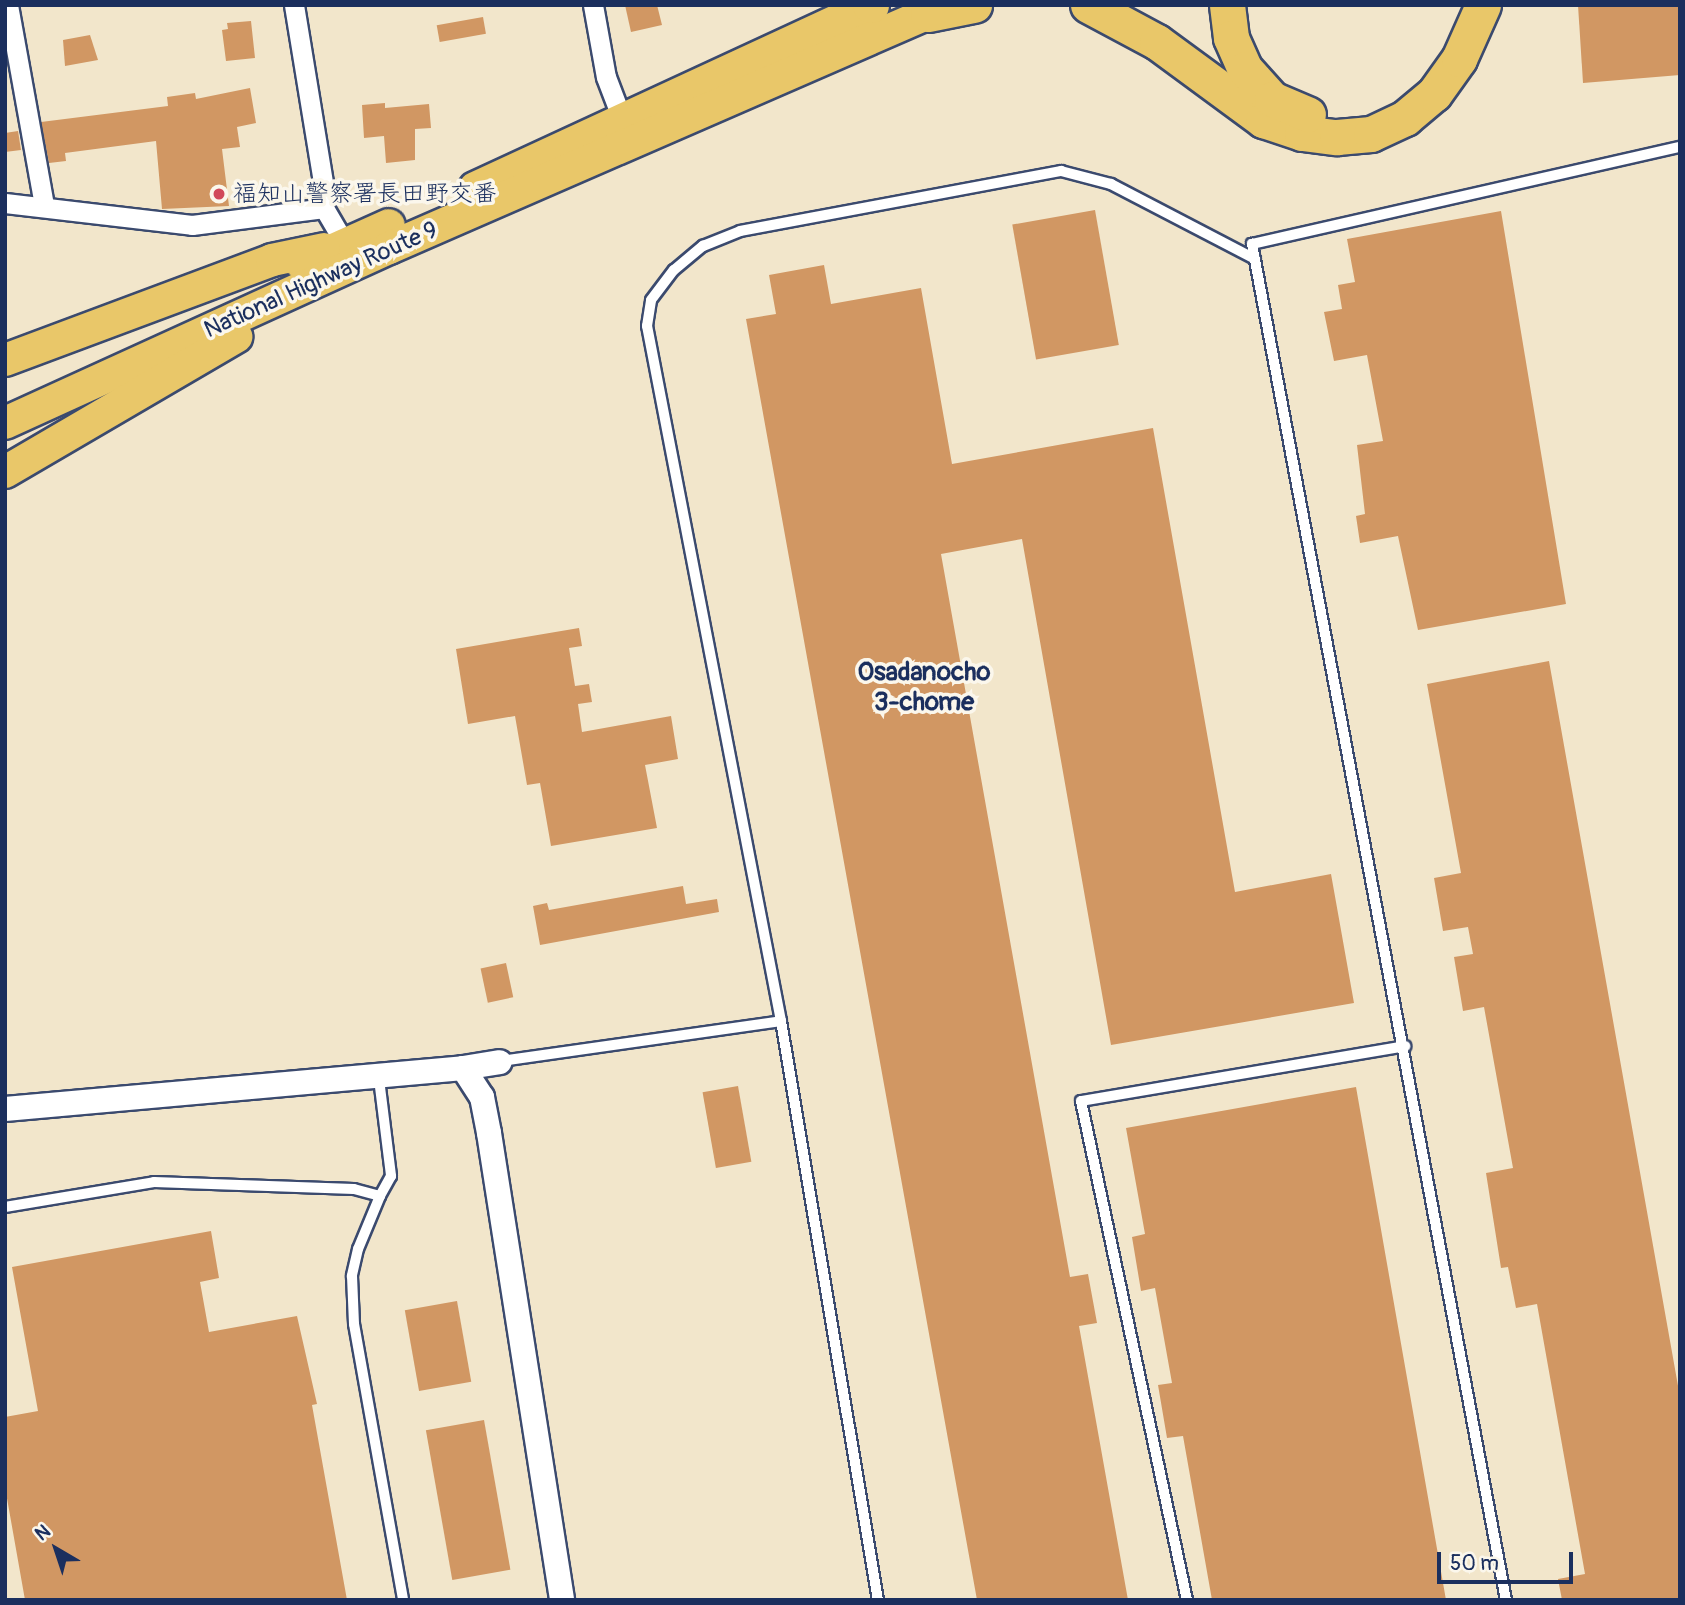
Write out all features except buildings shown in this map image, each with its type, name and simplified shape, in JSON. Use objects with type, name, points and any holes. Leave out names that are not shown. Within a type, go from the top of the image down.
[{"type":"highway","name":"National Highway Route 9","points":[[5,401],[871,5]]},
{"type":"highway","points":[[937,10],[974,5]]},
{"type":"highway","points":[[1088,5],[1157,42],[1263,120],[1301,133],[1337,137],[1371,134],[1405,118],[1434,94],[1458,59],[1483,5]]},
{"type":"highway","points":[[1227,5],[1231,38],[1245,69],[1272,99],[1306,114],[1340,117],[1394,101],[1421,78],[1443,47],[1464,5]]},
{"type":"highway","name":"National Highway Route 9","points":[[5,423],[389,248],[937,10]]},
{"type":"highway","points":[[5,360],[272,260],[345,244]]},
{"type":"highway","points":[[5,472],[389,248]]},
{"type":"street","points":[[8,5],[44,206]]},
{"type":"street","points":[[295,5],[325,194],[324,208],[345,244]]},
{"type":"street","points":[[593,5],[606,76],[622,119]]},
{"type":"street","points":[[5,203],[192,225],[324,208]]},
{"type":"street","points":[[5,1109],[330,1078],[379,1079],[500,1062]]},
{"type":"street","points":[[463,1068],[482,1097],[489,1133],[562,1600]]},
{"type":"lane","points":[[1506,1600],[1405,1046],[1252,244],[1680,147]]},
{"type":"lane","points":[[878,1600],[781,1021],[647,326],[651,300],[674,270],[703,246],[740,231],[1061,171],[1111,184],[1255,259]]},
{"type":"lane","points":[[500,1062],[781,1021]]},
{"type":"lane","points":[[1187,1600],[1081,1101],[1405,1046]]},
{"type":"lane","points":[[379,1079],[391,1176],[358,1249],[352,1276],[354,1324],[403,1600]]},
{"type":"lane","points":[[5,1207],[154,1182],[354,1189],[380,1196]]},
{"type":"place","name":"福知山警察署長田野交番","points":[[219,194]]},
{"type":"district","name":"Osadanocho 3-chome","points":[[924,688]]}]
